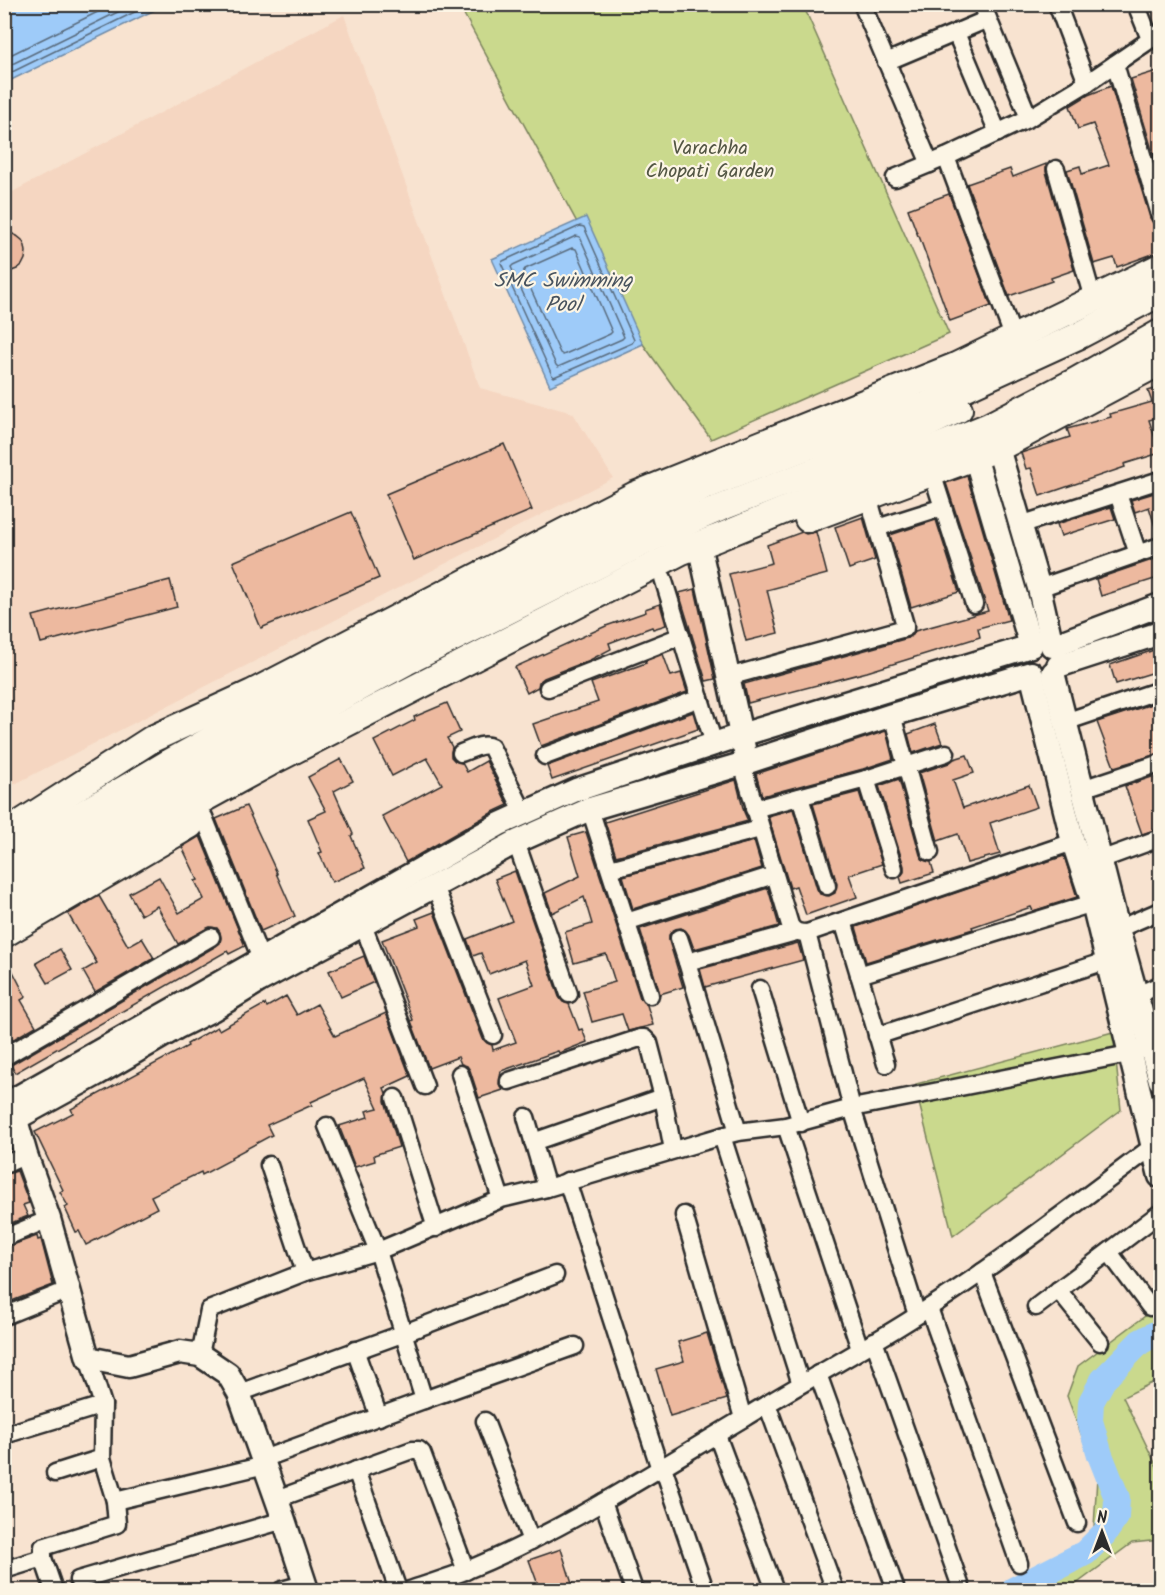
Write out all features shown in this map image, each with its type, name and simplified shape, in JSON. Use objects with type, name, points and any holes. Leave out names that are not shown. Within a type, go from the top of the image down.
[{"type":"main road","points":[[4,834],[152,739],[252,693],[635,495],[956,366],[1161,267]]},
{"type":"main road","points":[[4,860],[167,764],[263,711],[619,528],[701,488],[806,447],[927,405],[1080,335],[1161,293]]},
{"type":"main road","points":[[4,879],[406,662],[664,532],[896,439],[1052,365],[1066,353],[1080,335]]},
{"type":"main road","points":[[4,934],[328,747],[702,558],[932,473],[1074,382],[1156,350]]},
{"type":"main road","points":[[4,908],[269,763],[682,551],[983,441],[1156,350]]},
{"type":"main road","points":[[4,894],[198,787],[638,559],[953,427],[1037,384],[1052,381],[1074,382]]},
{"type":"street","points":[[862,4],[886,62],[938,161],[1014,339]]},
{"type":"street","points":[[1057,4],[1087,83]]},
{"type":"street","points":[[895,178],[938,161],[1029,118],[1087,83],[1155,36],[1136,4]]},
{"type":"street","points":[[886,62],[956,33],[985,12],[1029,118]]},
{"type":"street","points":[[956,33],[998,133]]},
{"type":"street","points":[[1115,64],[1161,215]]},
{"type":"street","points":[[1056,169],[1092,299]]},
{"type":"street","points":[[983,441],[1020,525],[1039,588],[1045,661],[1073,842],[1092,903],[1161,1176]]},
{"type":"street","points":[[983,441],[1045,661],[1065,722],[1118,929],[1137,995],[1156,1043],[1161,1080]]},
{"type":"street","points":[[932,473],[974,604]]},
{"type":"street","points":[[1020,525],[1161,480]]},
{"type":"street","points":[[1118,494],[1138,554]]},
{"type":"street","points":[[728,676],[905,628],[868,496]]},
{"type":"street","points":[[877,528],[943,507]]},
{"type":"street","points":[[1039,588],[1161,546]]},
{"type":"street","points":[[702,558],[741,735],[754,809],[774,875],[790,925],[802,932],[852,1108],[923,1312],[1019,1563]]},
{"type":"street","points":[[663,578],[714,744]]},
{"type":"street","points":[[7,1104],[212,1010],[259,981],[516,842],[590,809],[892,715],[1045,661],[1161,605]]},
{"type":"street","points":[[7,1104],[434,860],[500,824],[576,790],[741,735],[1161,633]]},
{"type":"street","points":[[548,688],[681,636]]},
{"type":"street","points":[[1065,722],[1161,690]]},
{"type":"street","points":[[545,756],[700,698]]},
{"type":"street","points":[[892,715],[930,852]]},
{"type":"street","points":[[461,753],[489,745],[524,813]]},
{"type":"street","points":[[754,809],[946,753]]},
{"type":"street","points":[[1082,789],[1161,763]]},
{"type":"street","points":[[866,778],[894,869]]},
{"type":"street","points":[[800,797],[827,886]]},
{"type":"street","points":[[590,809],[650,995]]},
{"type":"street","points":[[204,817],[261,959]]},
{"type":"street","points":[[609,869],[760,829]]},
{"type":"street","points":[[1100,860],[1161,838]]},
{"type":"street","points":[[516,842],[569,994]]},
{"type":"street","points":[[687,962],[843,921],[1073,842]]},
{"type":"street","points":[[626,922],[774,875]]},
{"type":"street","points":[[435,886],[493,1035]]},
{"type":"street","points":[[859,975],[1092,903]]},
{"type":"street","points":[[1118,929],[1161,911]]},
{"type":"street","points":[[843,921],[886,1064]]},
{"type":"street","points":[[363,925],[425,1086]]},
{"type":"street","points":[[4,1057],[211,937]]},
{"type":"street","points":[[679,938],[730,1134],[801,1384]]},
{"type":"street","points":[[878,1036],[1106,961]]},
{"type":"street","points":[[1137,995],[1161,985]]},
{"type":"street","points":[[760,988],[793,1124],[867,1345],[962,1590]]},
{"type":"street","points":[[509,1081],[644,1038],[649,1043],[663,1097],[673,1150]]},
{"type":"street","points":[[200,1355],[209,1310],[305,1272],[378,1251],[436,1228],[501,1198],[547,1188],[730,1134],[793,1124],[852,1108],[1129,1054],[1156,1043]]},
{"type":"street","points":[[460,1074],[501,1198]]},
{"type":"street","points":[[533,1142],[663,1097]]},
{"type":"street","points":[[395,1098],[436,1228]]},
{"type":"street","points":[[7,1104],[49,1219],[103,1405],[102,1458],[115,1501],[117,1524],[43,1547],[43,1557],[54,1590]]},
{"type":"street","points":[[526,1117],[547,1188]]},
{"type":"street","points":[[327,1126],[378,1251],[424,1400]]},
{"type":"street","points":[[410,1590],[465,1571],[531,1541],[717,1435],[923,1312],[982,1272],[1152,1147]]},
{"type":"street","points":[[4,1165],[26,1155]]},
{"type":"street","points":[[269,1165],[305,1272]]},
{"type":"street","points":[[567,1182],[661,1468],[705,1590]]},
{"type":"street","points":[[1035,1307],[1161,1213]]},
{"type":"street","points":[[684,1215],[743,1418]]},
{"type":"street","points":[[4,1238],[49,1219]]},
{"type":"street","points":[[1109,1252],[1150,1307]]},
{"type":"street","points":[[982,1272],[1077,1523]]},
{"type":"street","points":[[239,1393],[555,1275]]},
{"type":"street","points":[[4,1316],[68,1290]]},
{"type":"street","points":[[1058,1290],[1100,1342]]},
{"type":"street","points":[[115,1501],[264,1462],[424,1400],[575,1346]]},
{"type":"street","points":[[355,1350],[379,1417]]},
{"type":"street","points":[[88,1358],[129,1366],[180,1352],[200,1355],[228,1374],[239,1393],[281,1509],[306,1587],[282,1590]]},
{"type":"street","points":[[818,1374],[896,1590]]},
{"type":"street","points":[[767,1404],[835,1590]]},
{"type":"street","points":[[4,1436],[103,1405]]},
{"type":"street","points":[[485,1421],[531,1541]]},
{"type":"street","points":[[717,1435],[775,1590]]},
{"type":"street","points":[[78,1580],[281,1509],[356,1470],[412,1450],[419,1450],[422,1453],[465,1571]]},
{"type":"street","points":[[55,1473],[102,1458]]},
{"type":"street","points":[[356,1470],[398,1590]]},
{"type":"street","points":[[603,1502],[634,1590]]},
{"type":"street","points":[[4,1570],[43,1557]]},
{"type":"shaded area","points":[[344,15],[480,388],[573,413],[613,478],[5,789],[5,196]]},
{"type":"green space","name":"Varachha Chopati Garden","points":[[459,5],[803,5],[949,334],[711,439],[643,344]]},
{"type":"green space","points":[[1113,1032],[1121,1110],[953,1236],[916,1084]]},
{"type":"green space","points":[[1160,1305],[1160,1379],[1123,1397],[1157,1467],[1160,1481],[1160,1540],[1132,1543],[1068,1590],[995,1590],[1085,1544],[1094,1527],[1097,1477],[1067,1396],[1078,1366]]},
{"type":"water","points":[[5,4],[165,4],[165,5],[5,83]]},
{"type":"water","name":"SMC Swimming Pool","points":[[586,217],[643,344],[550,386],[492,259]]},
{"type":"building","points":[[1160,70],[1160,123],[1161,180],[1131,79]]},
{"type":"building","points":[[1111,86],[1150,218],[1153,223],[1161,225],[1161,251],[1117,267],[1114,258],[1094,264],[1067,170],[1080,166],[1082,174],[1109,165],[1093,124],[1078,129],[1070,106],[1088,95]]},
{"type":"building","points":[[1046,164],[1046,172],[1074,270],[1051,278],[1052,281],[1009,296],[967,184],[1010,169],[1013,177]]},
{"type":"building","points":[[949,194],[991,306],[950,321],[908,209]]},
{"type":"building","points":[[4,230],[22,240],[26,252],[22,265],[4,274]]},
{"type":"building","points":[[1161,387],[1161,421],[1157,418],[1149,420],[1160,453],[1040,496],[1031,468],[1026,469],[1021,453],[1070,437],[1067,429],[1111,417],[1110,414],[1152,402],[1148,391]]},
{"type":"building","points":[[504,444],[532,510],[414,560],[386,494]]},
{"type":"building","points":[[967,476],[1009,620],[978,628],[980,637],[867,672],[748,703],[744,684],[908,638],[915,631],[988,611],[946,483]]},
{"type":"building","points":[[1161,491],[1161,536],[1158,536],[1149,507],[1135,512],[1131,500]]},
{"type":"building","points":[[1111,507],[1115,519],[1061,536],[1057,524]]},
{"type":"building","points":[[351,512],[379,578],[261,628],[233,562]]},
{"type":"building","points":[[863,517],[875,560],[849,569],[835,527]]},
{"type":"building","points":[[936,520],[959,592],[911,607],[890,535]]},
{"type":"building","points":[[802,532],[806,534],[816,532],[827,574],[767,590],[778,633],[746,641],[729,574],[772,563],[767,545]]},
{"type":"building","points":[[1161,557],[1161,577],[1101,596],[1096,579]]},
{"type":"building","points":[[170,580],[177,607],[41,643],[33,616]]},
{"type":"building","points":[[695,589],[715,679],[706,681],[679,593]]},
{"type":"building","points":[[660,604],[666,625],[653,629],[652,627],[609,643],[611,649],[544,678],[539,682],[538,687],[527,693],[515,667]]},
{"type":"building","points":[[1154,650],[1161,670],[1116,684],[1110,665]]},
{"type":"building","points":[[663,654],[671,676],[681,673],[687,692],[541,746],[533,724],[598,702],[591,683],[646,663],[645,661]]},
{"type":"building","points":[[1161,701],[1161,753],[1114,767],[1097,722]]},
{"type":"building","points":[[447,703],[460,732],[447,738],[452,747],[451,757],[462,763],[467,772],[486,761],[508,805],[406,862],[382,816],[442,784],[427,758],[392,776],[374,741],[415,720],[414,717]]},
{"type":"building","points":[[693,712],[698,729],[552,780],[547,766]]},
{"type":"building","points":[[935,724],[942,743],[913,753],[908,734]]},
{"type":"building","points":[[886,731],[893,759],[762,796],[756,774]]},
{"type":"building","points":[[967,755],[974,773],[953,780],[963,808],[1029,785],[1037,807],[990,823],[1000,854],[967,863],[958,834],[938,841],[919,773]]},
{"type":"building","points":[[341,759],[353,781],[334,791],[365,868],[332,882],[319,853],[322,852],[308,819],[326,811],[308,777]]},
{"type":"building","points":[[1161,774],[1161,828],[1142,834],[1125,786]]},
{"type":"building","points":[[899,779],[920,855],[923,860],[931,862],[934,873],[902,883],[900,877],[904,872],[904,866],[879,786]]},
{"type":"building","points":[[736,780],[748,821],[616,856],[605,822]]},
{"type":"building","points":[[859,792],[882,864],[849,875],[857,897],[806,915],[796,886],[790,888],[768,816],[793,809],[817,889],[820,894],[829,896],[835,893],[837,884],[813,804]]},
{"type":"building","points":[[246,806],[295,916],[261,931],[216,819]]},
{"type":"building","points":[[586,832],[640,998],[647,1005],[653,1025],[628,1031],[622,1014],[592,1022],[583,991],[615,982],[606,954],[574,963],[565,932],[592,924],[584,897],[552,913],[545,893],[580,876],[568,837]]},
{"type":"building","points":[[200,836],[245,946],[229,954],[227,951],[15,1073],[11,1065],[220,943],[220,932],[217,928],[210,927],[178,944],[157,906],[141,915],[129,893],[159,877],[179,913],[204,899],[195,881],[198,880],[182,847]]},
{"type":"building","points":[[754,841],[762,868],[633,909],[623,876]]},
{"type":"building","points":[[1064,856],[1077,897],[1033,911],[1031,907],[972,927],[973,929],[866,962],[856,927]]},
{"type":"building","points":[[515,871],[559,997],[563,1002],[569,1004],[579,1030],[582,1029],[587,1042],[501,1071],[499,1084],[503,1090],[479,1098],[470,1070],[461,1064],[458,1057],[429,1068],[382,940],[419,926],[416,919],[434,912],[483,1039],[492,1045],[493,1050],[516,1042],[499,998],[534,985],[525,960],[489,974],[481,953],[473,956],[467,939],[512,921],[495,879]]},
{"type":"building","points":[[768,888],[779,926],[694,949],[685,930],[681,928],[672,931],[669,941],[683,987],[660,994],[640,929]]},
{"type":"building","points":[[99,896],[128,946],[142,938],[154,958],[95,992],[83,971],[97,963],[68,914]]},
{"type":"building","points":[[798,943],[803,960],[705,987],[700,969]]},
{"type":"building","points":[[60,949],[72,970],[48,983],[36,963]]},
{"type":"building","points":[[4,954],[26,997],[21,1000],[36,1026],[12,1040],[4,1028]]},
{"type":"building","points":[[364,956],[374,982],[341,997],[329,971]]},
{"type":"building","points":[[286,996],[297,1015],[317,1004],[335,1036],[386,1013],[410,1076],[384,1088],[385,1101],[399,1147],[374,1155],[375,1161],[355,1167],[339,1126],[368,1117],[366,1111],[378,1108],[364,1078],[267,1125],[272,1135],[202,1175],[201,1172],[151,1196],[157,1208],[86,1245],[79,1231],[76,1232],[65,1208],[68,1206],[60,1192],[63,1190],[35,1132],[73,1113],[71,1109],[188,1046],[187,1044],[217,1027],[219,1030],[265,1004],[267,1007]]},
{"type":"building","points":[[17,1171],[29,1203],[23,1205],[28,1216],[4,1226],[4,1175]]},
{"type":"building","points":[[37,1236],[38,1240],[41,1239],[53,1285],[4,1304],[4,1248]]},
{"type":"building","points":[[707,1333],[727,1399],[670,1416],[656,1369],[684,1361],[678,1342]]},
{"type":"building","points":[[561,1549],[574,1590],[540,1590],[529,1560]]},
{"type":"waterway","points":[[1013,1590],[1085,1553],[1104,1534],[1116,1517],[1117,1498],[1100,1455],[1090,1421],[1091,1402],[1103,1380],[1140,1342],[1155,1334],[1160,1334]]}]
